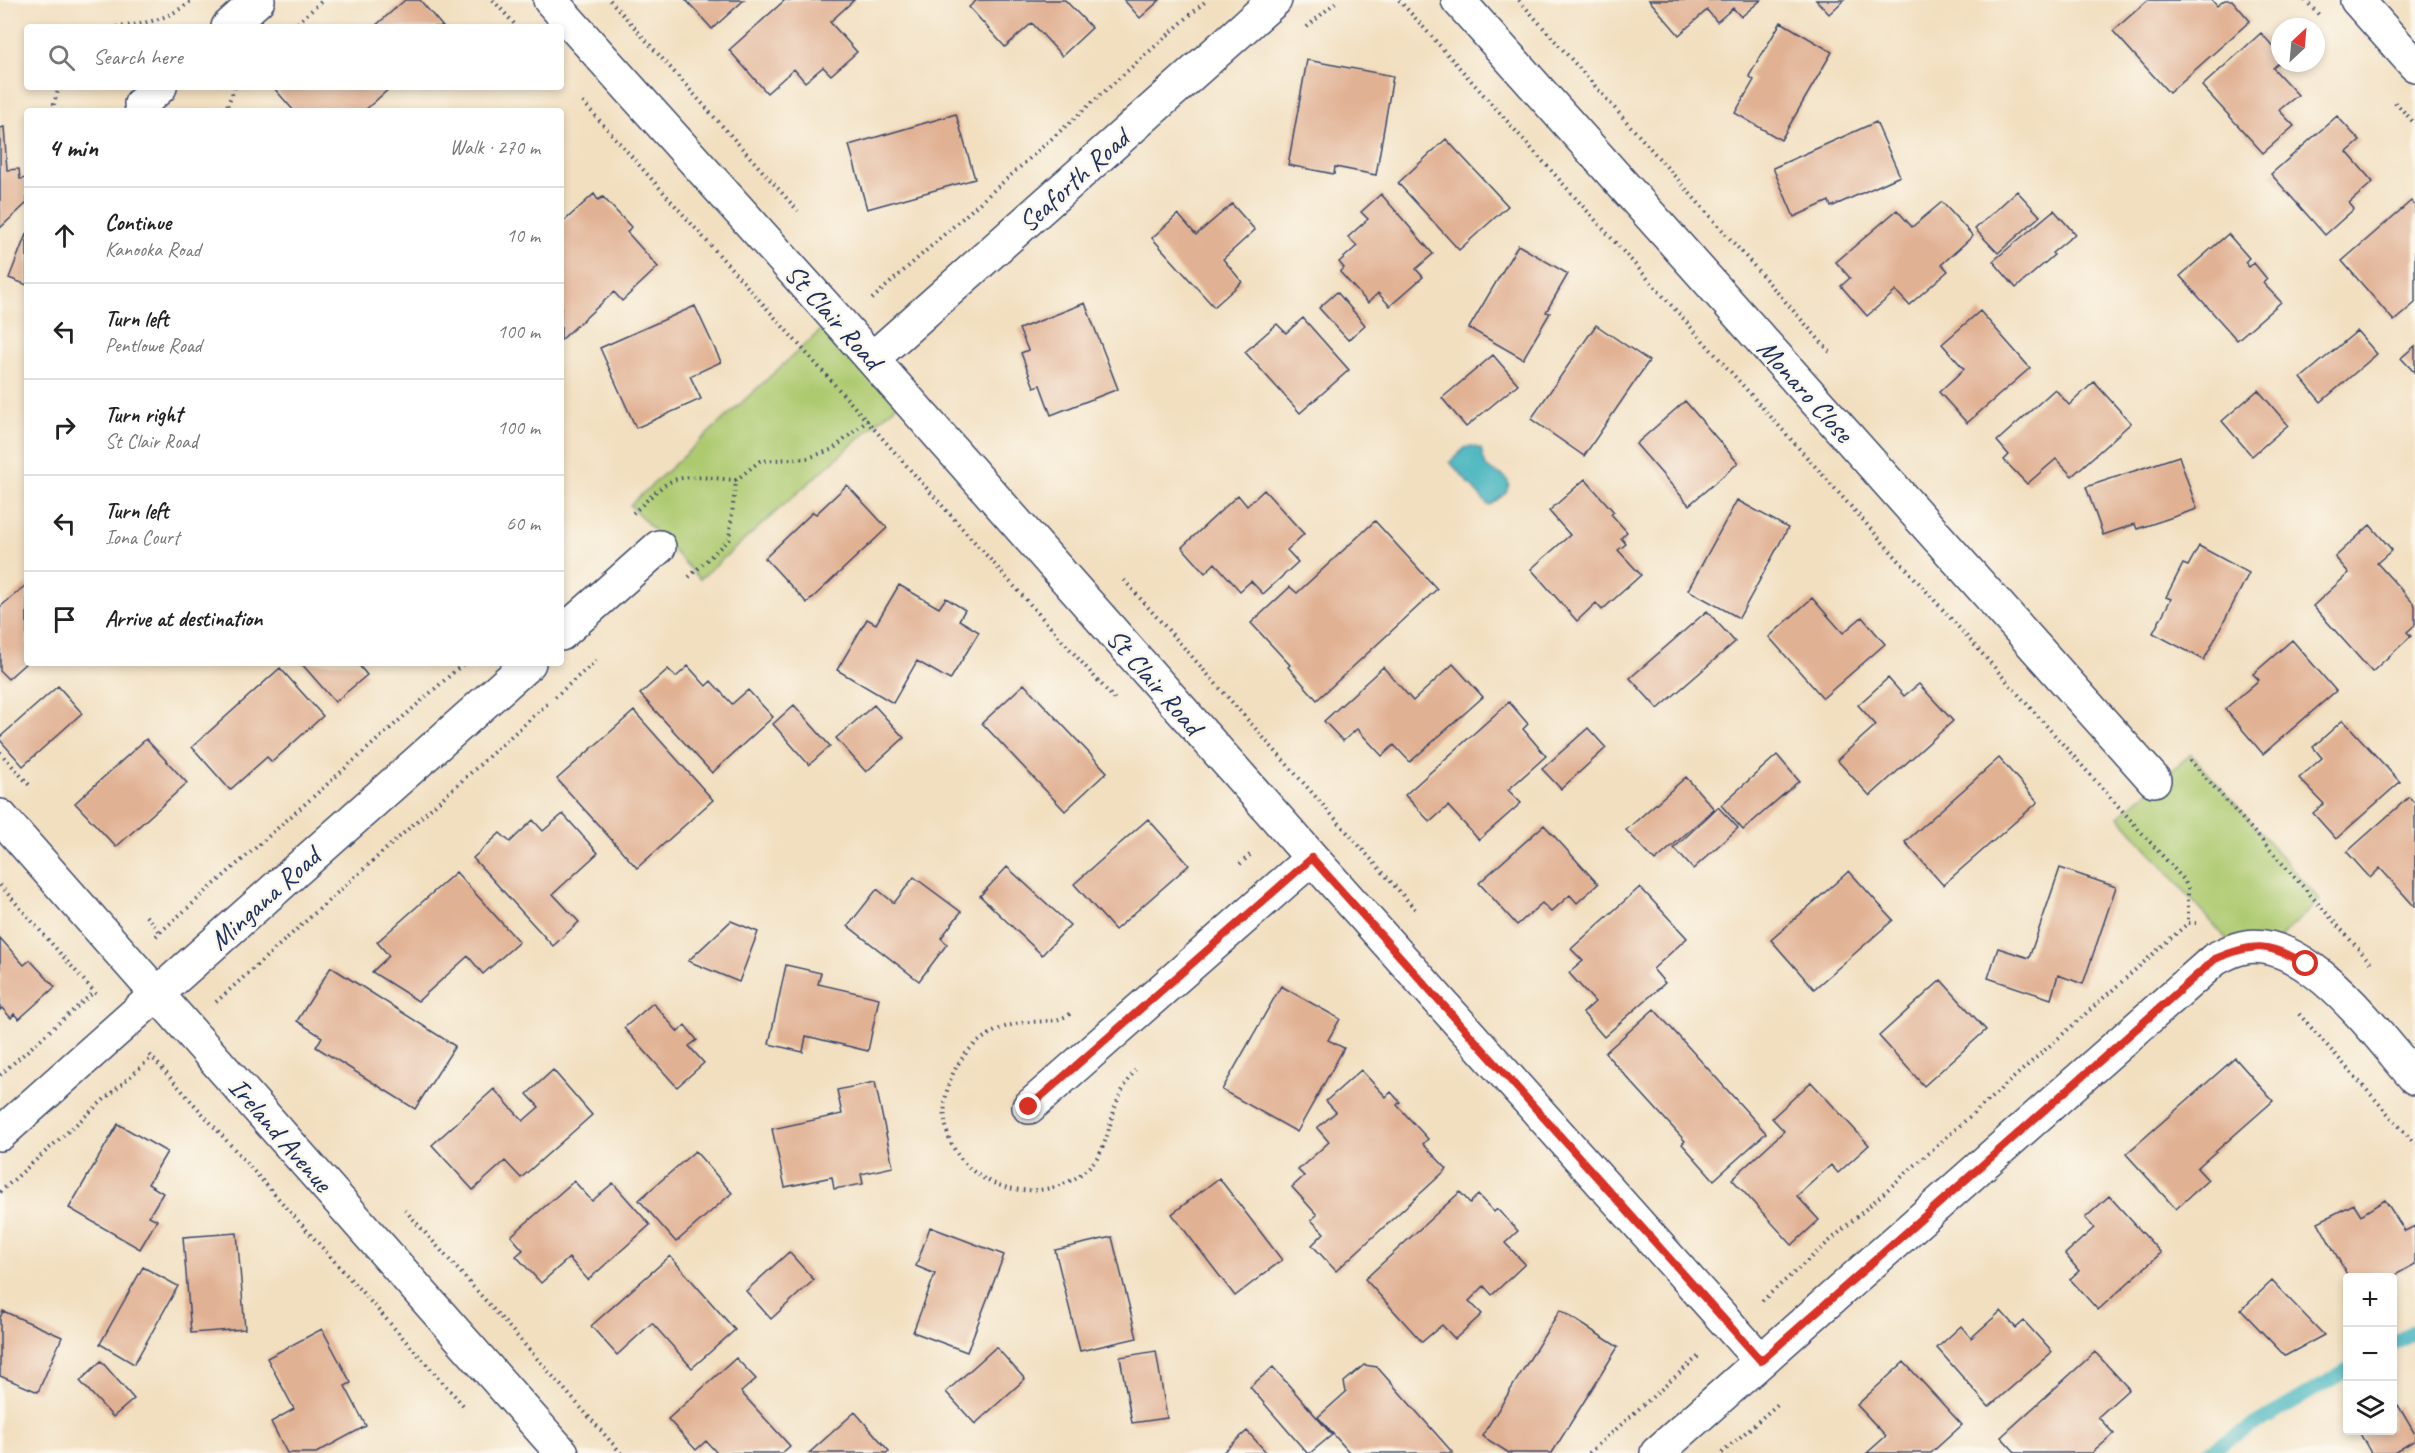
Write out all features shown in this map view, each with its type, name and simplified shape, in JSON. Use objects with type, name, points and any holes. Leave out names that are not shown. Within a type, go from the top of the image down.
[{"type":"street","points":[[231,24],[258,0]]},
{"type":"street","name":"St Clair Road","points":[[550,0],[1761,1361]]},
{"type":"street","name":"Seaforth Road","points":[[872,360],[1275,0]]},
{"type":"street","name":"Monaro Close","points":[[1458,0],[2154,780]]},
{"type":"street","points":[[2357,0],[2415,65]]},
{"type":"street","points":[[564,631],[659,547]]},
{"type":"street","name":"Mingana Road","points":[[0,1134],[526,666]]},
{"type":"street","name":"Ireland Avenue","points":[[0,816],[562,1453]]},
{"type":"street","points":[[1029,1107],[1312,858]]},
{"type":"street","points":[[1657,1453],[2215,959],[2240,948],[2269,948],[2287,954],[2323,977],[2415,1078]]},
{"type":"path","points":[[136,24],[172,15],[192,0]]},
{"type":"path","points":[[296,24],[323,0]]},
{"type":"path","points":[[493,0],[514,24]]},
{"type":"path","points":[[610,0],[804,218]]},
{"type":"path","points":[[869,301],[1207,0]]},
{"type":"path","points":[[1399,0],[2184,880],[2188,888],[2188,923]]},
{"type":"path","points":[[55,108],[58,90]]},
{"type":"path","points":[[226,108],[234,90]]},
{"type":"path","points":[[576,94],[1118,703]]},
{"type":"path","points":[[866,288],[882,306]]},
{"type":"path","points":[[1122,577],[1422,916]]},
{"type":"path","points":[[152,940],[461,666]]},
{"type":"path","points":[[1244,845],[1256,859]]},
{"type":"path","points":[[0,885],[98,997]]},
{"type":"path","points":[[1754,1307],[2188,923],[2199,922]]},
{"type":"path","points":[[0,1075],[98,988]]},
{"type":"path","points":[[214,994],[219,1000]]},
{"type":"path","points":[[2293,1007],[2415,1144]]},
{"type":"path","points":[[147,1052],[466,1409]]},
{"type":"path","points":[[0,1192],[156,1053]]},
{"type":"path","points":[[400,1204],[621,1453]]},
{"type":"path","points":[[1589,1453],[1708,1348]]},
{"type":"path","points":[[1722,1453],[1785,1398]]},
{"type":"green space","points":[[835,317],[906,397],[700,579],[630,505]]},
{"type":"green space","points":[[2191,754],[2320,900],[2269,948],[2236,950],[2119,816]]},
{"type":"water","points":[[1471,446],[1481,449],[1487,467],[1508,480],[1506,493],[1489,506],[1450,462],[1465,448]]},
{"type":"building","points":[[405,0],[420,0],[440,24],[377,24]]},
{"type":"building","points":[[686,0],[744,0],[712,29]]},
{"type":"building","points":[[785,0],[854,0],[830,22],[857,52],[831,75],[823,67],[805,82],[794,69],[767,93],[729,50]]},
{"type":"building","points":[[977,0],[1065,0],[1092,28],[1062,56],[1032,23],[1005,47],[969,7]]},
{"type":"building","points":[[1124,0],[1160,0],[1140,18]]},
{"type":"building","points":[[1649,0],[1761,0],[1741,17],[1733,8],[1717,22],[1707,10],[1679,35]]},
{"type":"building","points":[[1816,0],[1844,0],[1829,14]]},
{"type":"building","points":[[2148,0],[2212,0],[2217,6],[2225,0],[2232,0],[2250,21],[2169,93],[2113,31]]},
{"type":"building","points":[[1781,22],[1832,52],[1781,140],[1735,113],[1754,80],[1749,76]]},
{"type":"building","points":[[2261,33],[2271,44],[2271,72],[2277,72],[2298,95],[2279,110],[2294,126],[2263,153],[2202,86]]},
{"type":"building","points":[[1307,60],[1393,76],[1376,175],[1335,167],[1334,174],[1288,165]]},
{"type":"building","points":[[276,90],[388,90],[367,108],[291,108]]},
{"type":"building","points":[[956,114],[975,179],[867,209],[849,145]]},
{"type":"building","points":[[2337,116],[2360,141],[2347,152],[2373,182],[2349,203],[2354,209],[2325,235],[2271,174]]},
{"type":"building","points":[[1876,122],[1900,176],[1831,207],[1829,201],[1794,217],[1773,168]]},
{"type":"building","points":[[4,127],[7,170],[19,169],[20,179],[24,178],[24,206],[0,228],[0,128]]},
{"type":"building","points":[[1446,139],[1508,206],[1459,250],[1398,183]]},
{"type":"building","points":[[2017,191],[2040,216],[1998,253],[1975,229]]},
{"type":"building","points":[[594,194],[598,200],[603,197],[631,227],[627,232],[658,267],[622,301],[614,292],[564,337],[564,221]]},
{"type":"building","points":[[1381,194],[1433,254],[1416,269],[1423,277],[1390,306],[1378,293],[1368,303],[1340,272],[1344,268],[1339,262],[1357,246],[1348,237],[1368,219],[1361,212]]},
{"type":"building","points":[[2411,201],[2415,206],[2415,303],[2394,321],[2342,261]]},
{"type":"building","points":[[1942,202],[1973,236],[1942,264],[1948,271],[1909,305],[1896,291],[1867,316],[1841,286],[1850,278],[1836,262],[1897,210],[1912,227]]},
{"type":"building","points":[[1232,204],[1255,230],[1223,259],[1242,282],[1214,307],[1152,238],[1178,214],[1196,235]]},
{"type":"building","points":[[2054,210],[2075,234],[2016,288],[1993,261]]},
{"type":"building","points":[[2228,234],[2249,258],[2245,262],[2249,267],[2254,263],[2267,279],[2263,283],[2281,302],[2237,340],[2180,276]]},
{"type":"building","points":[[24,240],[24,284],[9,278]]},
{"type":"building","points":[[1518,245],[1568,274],[1546,312],[1550,313],[1523,359],[1469,328]]},
{"type":"building","points":[[1337,292],[1365,325],[1348,340],[1319,308]]},
{"type":"building","points":[[1085,303],[1118,389],[1051,415],[1040,385],[1034,387],[1021,353],[1028,350],[1019,329]]},
{"type":"building","points":[[695,306],[721,362],[690,376],[701,399],[636,428],[600,348]]},
{"type":"building","points":[[1980,311],[2030,368],[1967,423],[1939,392],[1964,369],[1942,344]]},
{"type":"building","points":[[1303,318],[1349,370],[1300,413],[1245,352],[1277,324],[1286,333]]},
{"type":"building","points":[[1596,325],[1649,361],[1584,456],[1531,419]]},
{"type":"building","points":[[2357,331],[2377,354],[2321,402],[2301,378]]},
{"type":"building","points":[[2415,346],[2415,373],[2401,358]]},
{"type":"building","points":[[1493,355],[1518,384],[1466,427],[1442,398]]},
{"type":"building","points":[[2094,382],[2131,423],[2072,476],[2056,459],[2027,484],[2004,460],[2009,455],[1997,441],[2055,389],[2069,405]]},
{"type":"building","points":[[2258,390],[2288,425],[2252,456],[2222,421]]},
{"type":"building","points":[[1685,401],[1738,463],[1689,505],[1636,444]]},
{"type":"building","points":[[2179,456],[2197,509],[2137,529],[2135,524],[2103,535],[2086,487]]},
{"type":"building","points":[[1585,479],[1614,512],[1611,514],[1627,532],[1621,538],[1626,544],[1618,550],[1641,575],[1602,610],[1596,603],[1577,621],[1531,569],[1570,535],[1549,511]]},
{"type":"building","points":[[847,485],[887,528],[807,603],[765,558],[813,512],[816,514]]},
{"type":"building","points":[[1264,490],[1304,534],[1287,550],[1298,562],[1263,594],[1251,581],[1240,591],[1215,563],[1205,573],[1182,547],[1238,495],[1247,506]]},
{"type":"building","points":[[1737,500],[1788,528],[1739,618],[1688,590]]},
{"type":"building","points":[[1375,521],[1437,589],[1317,700],[1288,667],[1290,665],[1251,623],[1290,587],[1297,593]]},
{"type":"building","points":[[2370,525],[2392,550],[2377,563],[2415,605],[2415,625],[2407,632],[2411,636],[2372,672],[2313,606],[2349,573],[2335,557]]},
{"type":"building","points":[[2199,546],[2249,573],[2204,660],[2153,633],[2171,599],[2166,597],[2183,564],[2188,566]]},
{"type":"building","points":[[899,585],[939,608],[946,598],[965,610],[959,620],[979,632],[950,680],[917,661],[893,703],[837,670],[867,619],[876,624]]},
{"type":"building","points":[[24,587],[24,665],[8,679],[0,671],[0,607]]},
{"type":"building","points":[[1812,598],[1843,633],[1862,617],[1885,644],[1823,698],[1769,637]]},
{"type":"building","points":[[1707,611],[1735,642],[1658,709],[1630,678]]},
{"type":"building","points":[[2292,640],[2336,691],[2263,754],[2225,709],[2259,680],[2253,674]]},
{"type":"building","points":[[1453,664],[1483,697],[1410,762],[1394,745],[1382,756],[1357,729],[1343,741],[1324,721],[1383,667],[1413,701]]},
{"type":"building","points":[[304,666],[360,666],[367,675],[335,702]]},
{"type":"building","points":[[688,666],[706,686],[711,681],[732,704],[748,690],[773,717],[712,773],[640,694],[668,669],[676,677]]},
{"type":"building","points":[[280,668],[323,716],[272,762],[267,757],[230,790],[192,747]]},
{"type":"building","points":[[1888,678],[1904,696],[1919,684],[1953,721],[1870,796],[1837,760],[1876,725],[1858,705]]},
{"type":"building","points":[[1024,684],[1107,772],[1065,811],[982,723]]},
{"type":"building","points":[[58,686],[82,713],[23,766],[0,740],[0,737]]},
{"type":"building","points":[[1509,702],[1528,724],[1523,729],[1546,756],[1508,790],[1521,803],[1479,840],[1448,806],[1430,822],[1405,795]]},
{"type":"building","points":[[794,705],[830,746],[809,765],[773,724]]},
{"type":"building","points":[[874,705],[904,738],[866,772],[836,738]]},
{"type":"building","points":[[634,711],[713,800],[637,868],[557,779]]},
{"type":"building","points":[[2343,720],[2400,782],[2336,839],[2313,813],[2324,804],[2299,778],[2322,758],[2313,747]]},
{"type":"building","points":[[1588,728],[1606,748],[1561,789],[1542,769]]},
{"type":"building","points":[[146,739],[187,783],[116,847],[75,803]]},
{"type":"building","points":[[1777,755],[1799,781],[1743,830],[1721,805]]},
{"type":"building","points":[[1999,758],[2038,802],[1943,885],[1905,842]]},
{"type":"building","points":[[1686,777],[1714,809],[1655,861],[1626,830]]},
{"type":"building","points":[[2409,797],[2415,803],[2415,907],[2380,868],[2370,878],[2347,852]]},
{"type":"building","points":[[1718,807],[1738,828],[1693,869],[1674,848]]},
{"type":"building","points":[[563,814],[598,853],[553,894],[579,922],[553,946],[473,858],[500,833],[510,842],[533,820],[543,831]]},
{"type":"building","points":[[1148,819],[1189,865],[1115,930],[1074,884]]},
{"type":"building","points":[[1544,825],[1598,884],[1577,903],[1570,895],[1551,912],[1542,903],[1517,925],[1479,883]]},
{"type":"building","points":[[1007,867],[1070,925],[1042,955],[980,896]]},
{"type":"building","points":[[2060,868],[2116,887],[2083,984],[2058,975],[2051,999],[1988,978],[1998,948],[2029,958]]},
{"type":"building","points":[[1849,871],[1893,920],[1814,989],[1771,940]]},
{"type":"building","points":[[456,872],[519,942],[483,974],[468,956],[418,1001],[372,972],[389,956],[377,942]]},
{"type":"building","points":[[914,877],[961,912],[941,938],[947,944],[919,981],[848,926],[877,889],[894,903]]},
{"type":"building","points":[[1640,887],[1687,938],[1653,969],[1665,983],[1604,1037],[1583,1013],[1595,1002],[1569,973],[1583,961],[1571,949]]},
{"type":"building","points":[[731,921],[758,932],[739,982],[688,961]]},
{"type":"building","points":[[0,938],[24,965],[30,960],[55,987],[19,1019],[14,1014],[11,1018],[2,1008],[0,1010]]},
{"type":"building","points":[[786,965],[821,973],[818,984],[879,998],[868,1051],[806,1036],[803,1052],[769,1044]]},
{"type":"building","points":[[331,967],[455,1046],[415,1109],[316,1047],[322,1037],[297,1021]]},
{"type":"building","points":[[1941,980],[1986,1030],[1924,1086],[1879,1036]]},
{"type":"building","points":[[1281,986],[1340,1019],[1328,1040],[1344,1048],[1297,1132],[1222,1090]]},
{"type":"building","points":[[653,1003],[678,1032],[685,1025],[697,1040],[689,1046],[704,1063],[677,1087],[624,1028]]},
{"type":"building","points":[[1654,1009],[1766,1133],[1714,1180],[1682,1144],[1685,1141],[1605,1053]]},
{"type":"building","points":[[2235,1058],[2273,1101],[2197,1168],[2208,1180],[2176,1209],[2126,1154]]},
{"type":"building","points":[[553,1070],[592,1115],[521,1178],[505,1161],[473,1190],[432,1145],[494,1089],[523,1121],[539,1107],[527,1094]]},
{"type":"building","points":[[1361,1070],[1386,1097],[1391,1092],[1400,1102],[1397,1105],[1428,1139],[1423,1144],[1447,1169],[1336,1271],[1312,1245],[1324,1233],[1311,1220],[1317,1215],[1292,1187],[1304,1176],[1298,1170],[1329,1142],[1317,1128],[1336,1112],[1326,1101]]},
{"type":"building","points":[[875,1082],[893,1167],[861,1174],[863,1184],[834,1189],[832,1177],[785,1187],[772,1129],[842,1114],[837,1090]]},
{"type":"building","points":[[1811,1082],[1869,1145],[1838,1173],[1831,1165],[1797,1196],[1819,1220],[1792,1245],[1732,1179],[1784,1131],[1772,1118]]},
{"type":"building","points":[[118,1124],[167,1152],[148,1184],[163,1193],[149,1216],[157,1220],[140,1249],[69,1208]]},
{"type":"building","points":[[695,1151],[732,1193],[676,1242],[639,1200]]},
{"type":"building","points":[[1219,1178],[1282,1260],[1235,1296],[1172,1214]]},
{"type":"building","points":[[574,1181],[592,1201],[613,1183],[650,1225],[588,1280],[569,1258],[541,1283],[516,1256],[523,1250],[511,1236]]},
{"type":"building","points":[[1460,1192],[1470,1203],[1478,1195],[1494,1212],[1497,1209],[1518,1231],[1505,1243],[1525,1264],[1492,1295],[1484,1286],[1469,1301],[1482,1314],[1455,1339],[1442,1325],[1422,1342],[1365,1279]]},
{"type":"building","points":[[2109,1196],[2161,1253],[2098,1310],[2070,1279],[2079,1271],[2065,1254],[2094,1228],[2085,1218]]},
{"type":"building","points":[[2385,1200],[2405,1231],[2415,1226],[2415,1264],[2397,1274],[2346,1273],[2318,1222],[2354,1204],[2361,1215]]},
{"type":"building","points":[[930,1227],[1004,1255],[967,1352],[913,1332],[935,1274],[916,1266]]},
{"type":"building","points":[[237,1233],[245,1329],[191,1333],[183,1237]]},
{"type":"building","points":[[1112,1237],[1137,1338],[1080,1351],[1055,1250]]},
{"type":"building","points":[[789,1252],[814,1280],[771,1319],[746,1291]]},
{"type":"building","points":[[670,1256],[735,1330],[692,1368],[652,1323],[617,1355],[591,1326]]},
{"type":"building","points":[[143,1267],[178,1286],[134,1364],[100,1344]]},
{"type":"building","points":[[2272,1281],[2324,1335],[2285,1356],[2241,1310]]},
{"type":"building","points":[[1560,1310],[1618,1347],[1552,1453],[1509,1453],[1482,1436]]},
{"type":"building","points":[[3,1311],[62,1337],[38,1392],[0,1376],[0,1318]]},
{"type":"building","points":[[2001,1311],[2016,1328],[2024,1321],[2052,1352],[1989,1407],[1937,1348],[1961,1326],[1971,1338]]},
{"type":"building","points":[[322,1329],[351,1383],[345,1386],[366,1426],[316,1453],[287,1453],[271,1422],[294,1409],[267,1358]]},
{"type":"building","points":[[996,1347],[1025,1379],[975,1424],[946,1392]]},
{"type":"building","points":[[1156,1351],[1167,1418],[1132,1423],[1120,1357]]},
{"type":"building","points":[[2095,1352],[2129,1389],[2098,1417],[2114,1434],[2092,1453],[2016,1453],[2001,1437]]},
{"type":"building","points":[[736,1358],[756,1379],[741,1392],[790,1446],[782,1453],[717,1453],[706,1441],[696,1450],[668,1419]]},
{"type":"building","points":[[101,1361],[134,1399],[113,1417],[80,1381]]},
{"type":"building","points":[[1904,1362],[1962,1425],[1931,1453],[1867,1453],[1886,1436],[1857,1405]]},
{"type":"building","points":[[1364,1365],[1377,1367],[1453,1453],[1350,1453],[1318,1417],[1346,1392],[1344,1382]]},
{"type":"building","points":[[1273,1367],[1332,1435],[1310,1453],[1307,1453],[1250,1387]]},
{"type":"building","points":[[2397,1406],[2415,1434],[2415,1440],[2394,1453],[2371,1453],[2361,1435],[2397,1435]]},
{"type":"building","points":[[855,1412],[889,1451],[887,1453],[809,1453]]},
{"type":"building","points":[[1247,1431],[1267,1453],[1222,1453]]},
{"type":"waterway","points":[[2397,1341],[2415,1331]]},
{"type":"waterway","points":[[2206,1453],[2343,1373]]},
{"type":"route","points":[[1029,1107],[1312,858],[1761,1361],[2215,959],[2240,948],[2269,948],[2306,964]]}]
